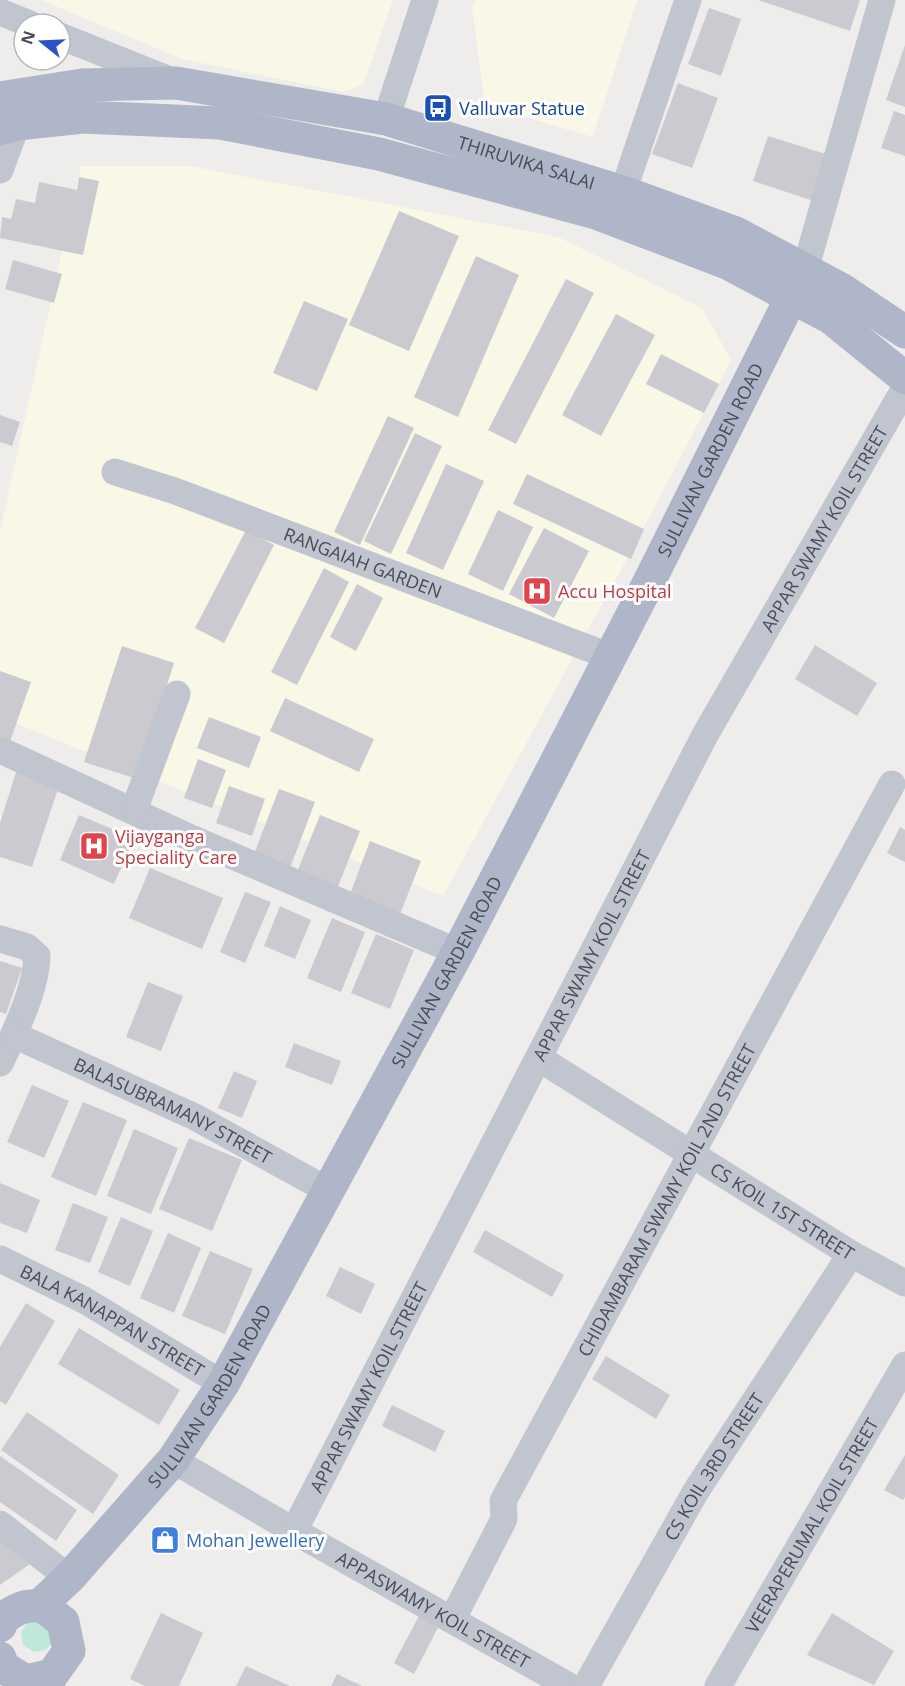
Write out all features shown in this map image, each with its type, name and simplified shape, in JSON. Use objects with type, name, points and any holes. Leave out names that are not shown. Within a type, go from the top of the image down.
[{"type":"main road","name":"THIRUVIKA SALAI","points":[[6,117],[82,85],[176,83],[386,119],[623,192],[736,233],[799,284]]},
{"type":"main road","name":"THIRUVIKA SALAI","points":[[6,117],[83,117],[219,123],[368,152],[596,213],[727,263],[799,284],[841,290],[905,332]]},
{"type":"main road","points":[[799,284],[831,318],[905,378]]},
{"type":"main road","name":"SULLIVAN GARDEN ROAD","points":[[39,1606],[69,1578],[173,1460],[223,1384],[458,952],[799,284]]},
{"type":"main road","points":[[0,1626],[2,1621],[18,1608],[39,1606],[63,1622],[69,1651],[64,1680],[26,1681],[3,1667],[0,1658]]},
{"type":"street","points":[[0,11],[5,0]]},
{"type":"street","points":[[386,119],[425,0]]},
{"type":"street","points":[[623,192],[688,0]]},
{"type":"street","points":[[799,284],[882,0]]},
{"type":"street","points":[[72,41],[176,83]]},
{"type":"street","points":[[0,170],[6,117]]},
{"type":"street","name":"APPAR SWAMY KOIL STREET","points":[[294,1531],[540,1059],[705,735],[905,388]]},
{"type":"street","name":"RANGAIAH GARDEN","points":[[115,472],[175,491],[609,657]]},
{"type":"street","points":[[134,810],[177,694]]},
{"type":"street","points":[[0,750],[193,839],[458,952]]},
{"type":"street","name":"CHIDAMBARAM SWAMY KOIL 2ND STREET","points":[[452,1620],[504,1519],[503,1502],[892,784]]},
{"type":"street","points":[[0,939],[27,947],[37,956],[37,968],[14,1035],[0,1063]]},
{"type":"street","name":"BALASUBRAMANY STREET","points":[[14,1035],[195,1118],[329,1191]]},
{"type":"street","name":"CS KOIL 1ST STREET","points":[[540,1059],[851,1254],[905,1283]]},
{"type":"street","name":"CS KOIL 3RD STREET","points":[[586,1686],[696,1491],[851,1254]]},
{"type":"street","name":"BALA KANAPPAN STREET","points":[[0,1259],[84,1300],[223,1384]]},
{"type":"street","name":"VEERAPERUMAL KOIL STREET","points":[[718,1686],[905,1365]]},
{"type":"street","name":"APPASWAMY KOIL STREET","points":[[173,1460],[569,1686]]},
{"type":"street","points":[[0,1524],[69,1578]]},
{"type":"shaded area","points":[[41,0],[393,0],[363,85],[343,92],[182,59]]},
{"type":"shaded area","points":[[475,0],[637,0],[593,137],[485,105],[472,8]]},
{"type":"shaded area","points":[[81,166],[190,166],[558,237],[702,308],[731,360],[649,518],[443,896],[0,717],[0,532]]},
{"type":"green space","points":[[41,1620],[54,1640],[46,1650],[34,1652],[23,1645],[21,1632],[29,1622]]},
{"type":"building","points":[[758,0],[860,0],[850,31]]},
{"type":"building","points":[[709,8],[741,19],[721,76],[688,64]]},
{"type":"building","points":[[905,45],[905,107],[886,100]]},
{"type":"building","points":[[678,83],[718,98],[692,168],[652,154]]},
{"type":"building","points":[[894,111],[905,115],[905,156],[881,148]]},
{"type":"building","points":[[768,136],[835,157],[820,203],[753,181]]},
{"type":"building","points":[[79,177],[99,181],[83,255],[0,238],[2,217],[11,219],[16,199],[35,203],[39,182],[77,190]]},
{"type":"building","points":[[399,211],[459,236],[409,351],[349,325]]},
{"type":"building","points":[[476,256],[519,275],[458,417],[414,397]]},
{"type":"building","points":[[13,260],[62,274],[54,303],[5,289]]},
{"type":"building","points":[[566,279],[594,293],[516,444],[488,430]]},
{"type":"building","points":[[304,301],[348,319],[317,391],[273,373]]},
{"type":"building","points":[[616,314],[655,335],[601,436],[562,415]]},
{"type":"building","points":[[661,354],[719,384],[704,413],[646,384]]},
{"type":"building","points":[[0,415],[20,422],[12,446],[0,442]]},
{"type":"building","points":[[388,416],[414,428],[360,545],[334,532]]},
{"type":"building","points":[[415,433],[442,446],[391,554],[364,541]]},
{"type":"building","points":[[446,464],[484,481],[443,570],[406,553]]},
{"type":"building","points":[[527,474],[644,529],[631,559],[513,504]]},
{"type":"building","points":[[498,510],[533,527],[503,591],[468,574]]},
{"type":"building","points":[[544,528],[589,551],[554,618],[509,594]]},
{"type":"building","points":[[246,530],[274,545],[224,643],[195,628]]},
{"type":"building","points":[[324,568],[349,582],[297,685],[271,672]]},
{"type":"building","points":[[357,584],[383,598],[356,651],[330,637]]},
{"type":"building","points":[[815,645],[877,683],[857,716],[795,679]]},
{"type":"building","points":[[122,646],[174,663],[137,779],[84,762]]},
{"type":"building","points":[[0,671],[31,682],[9,744],[0,741]]},
{"type":"building","points":[[285,698],[374,739],[359,772],[270,731]]},
{"type":"building","points":[[209,717],[261,737],[249,768],[197,748]]},
{"type":"building","points":[[198,759],[226,770],[212,808],[184,798]]},
{"type":"building","points":[[17,769],[60,783],[32,867],[0,857],[0,823]]},
{"type":"building","points":[[229,786],[265,799],[252,836],[216,823]]},
{"type":"building","points":[[279,789],[315,802],[290,868],[254,854]]},
{"type":"building","points":[[79,815],[134,838],[114,884],[60,860]]},
{"type":"building","points":[[320,815],[360,831],[337,889],[297,872]]},
{"type":"building","points":[[900,827],[905,830],[905,862],[887,853]]},
{"type":"building","points":[[370,841],[421,861],[400,914],[350,894]]},
{"type":"building","points":[[150,868],[223,898],[202,949],[129,918]]},
{"type":"building","points":[[245,892],[271,902],[245,963],[220,952]]},
{"type":"building","points":[[280,906],[311,920],[295,959],[264,946]]},
{"type":"building","points":[[332,918],[365,932],[341,992],[307,978]]},
{"type":"building","points":[[376,934],[414,950],[390,1009],[351,993]]},
{"type":"building","points":[[0,961],[22,968],[6,1014],[0,1012]]},
{"type":"building","points":[[148,982],[183,996],[161,1051],[126,1037]]},
{"type":"building","points":[[294,1043],[341,1061],[332,1085],[285,1067]]},
{"type":"building","points":[[234,1071],[257,1081],[242,1118],[218,1108]]},
{"type":"building","points":[[32,1085],[69,1101],[44,1158],[7,1142]]},
{"type":"building","points":[[83,1102],[127,1120],[96,1196],[51,1177]]},
{"type":"building","points":[[134,1129],[178,1148],[151,1214],[107,1196]]},
{"type":"building","points":[[189,1138],[242,1160],[212,1231],[159,1209]]},
{"type":"building","points":[[0,1183],[40,1200],[27,1233],[0,1223]]},
{"type":"building","points":[[73,1203],[108,1217],[90,1263],[55,1250]]},
{"type":"building","points":[[121,1217],[153,1231],[130,1286],[98,1272]]},
{"type":"building","points":[[485,1230],[564,1275],[552,1297],[473,1252]]},
{"type":"building","points":[[168,1233],[201,1248],[174,1313],[140,1298]]},
{"type":"building","points":[[210,1251],[253,1269],[225,1334],[182,1316]]},
{"type":"building","points":[[340,1267],[375,1284],[361,1314],[326,1296]]},
{"type":"building","points":[[26,1303],[55,1321],[6,1405],[0,1401],[0,1347]]},
{"type":"building","points":[[79,1328],[180,1390],[159,1425],[58,1364]]},
{"type":"building","points":[[606,1356],[670,1395],[656,1419],[592,1379]]},
{"type":"building","points":[[392,1405],[445,1431],[435,1452],[382,1426]]},
{"type":"building","points":[[27,1412],[119,1475],[93,1514],[1,1450]]},
{"type":"building","points":[[905,1455],[905,1497],[903,1500],[884,1490]]},
{"type":"building","points":[[0,1456],[77,1510],[56,1541],[0,1502]]},
{"type":"building","points":[[0,1540],[30,1564],[0,1585]]},
{"type":"building","points":[[161,1613],[203,1633],[179,1686],[145,1686],[130,1679]]},
{"type":"building","points":[[832,1613],[894,1651],[874,1685],[807,1655]]},
{"type":"building","points":[[420,1614],[440,1624],[414,1674],[394,1663]]},
{"type":"building","points":[[246,1666],[290,1686],[236,1686]]},
{"type":"building","points":[[337,1674],[362,1686],[331,1686]]},
{"type":"place","name":"Valluvar Statue","points":[[438,108]]},
{"type":"place","name":"Accu Hospital","points":[[537,591]]},
{"type":"place","name":"Vijayganga Speciality Care","points":[[94,846]]},
{"type":"place","name":"Mohan Jewellery","points":[[165,1540]]}]
